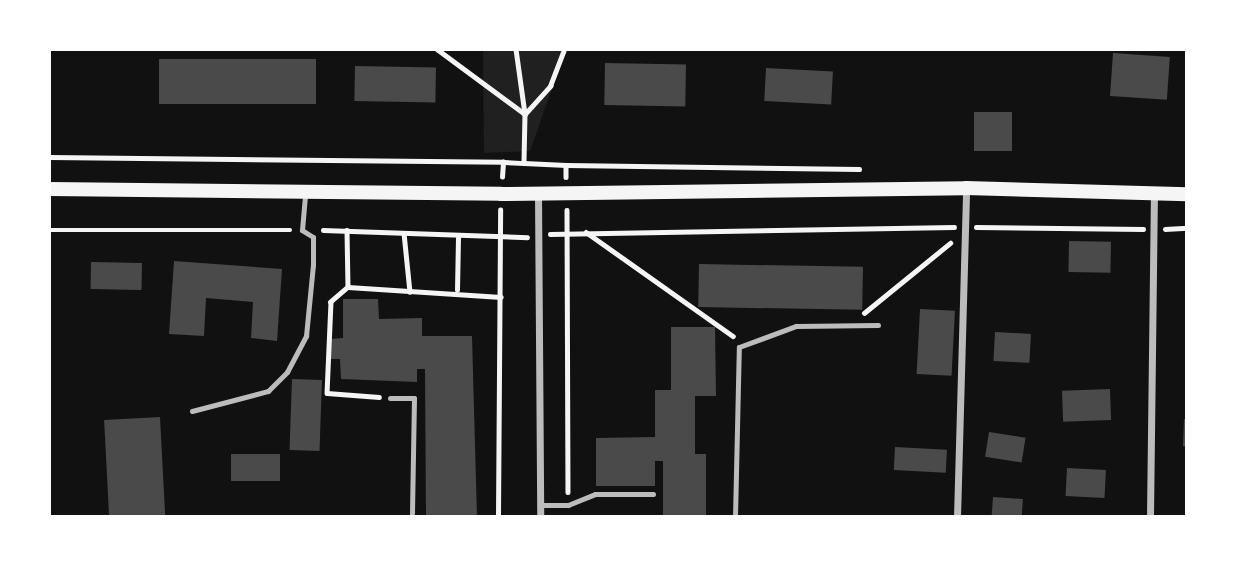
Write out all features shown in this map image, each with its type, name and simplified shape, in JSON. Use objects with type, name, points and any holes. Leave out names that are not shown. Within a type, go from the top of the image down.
[{"type":"main road","points":[[49,189],[538,194],[966,188],[1187,194]]},
{"type":"street","points":[[957,517],[969,227],[966,188]]},
{"type":"street","points":[[1150,517],[1154,193]]},
{"type":"street","points":[[538,194],[540,517]]},
{"type":"lane","points":[[192,411],[268,391],[288,372],[306,337],[313,237],[302,230],[305,193]]},
{"type":"lane","points":[[735,517],[739,347],[796,326],[878,325]]},
{"type":"lane","points":[[390,398],[414,398],[412,517]]},
{"type":"lane","points":[[540,505],[568,505],[595,494],[653,494]]},
{"type":"path","points":[[437,49],[525,114]]},
{"type":"path","points":[[516,49],[525,114],[523,163],[566,165],[568,505]]},
{"type":"path","points":[[525,114],[550,86],[564,49]]},
{"type":"path","points":[[49,157],[503,162]]},
{"type":"path","points":[[849,325],[969,227]]},
{"type":"path","points":[[49,230],[347,230],[458,238],[499,238],[538,236],[568,230],[969,227],[1187,229]]},
{"type":"path","points":[[347,230],[348,288]]},
{"type":"path","points":[[585,231],[732,334],[739,347]]},
{"type":"path","points":[[404,233],[410,292]]},
{"type":"path","points":[[457,290],[458,238]]},
{"type":"path","points":[[498,517],[501,297],[499,238]]},
{"type":"path","points":[[390,398],[327,393],[331,302],[348,288],[410,292],[457,290],[501,297]]},
{"type":"shaded area","points":[[483,49],[566,49],[530,151],[484,153]]},
{"type":"building","points":[[1113,53],[1170,57],[1167,100],[1110,96]]},
{"type":"building","points":[[159,59],[316,59],[316,104],[159,104]]},
{"type":"building","points":[[605,63],[686,64],[685,106],[604,105]]},
{"type":"building","points":[[355,66],[436,67],[435,102],[354,101]]},
{"type":"building","points":[[766,68],[833,72],[831,104],[764,101]]},
{"type":"building","points":[[974,112],[1012,112],[1012,151],[974,151]]},
{"type":"building","points":[[1069,241],[1111,242],[1110,273],[1068,272]]},
{"type":"building","points":[[174,261],[282,269],[277,341],[251,338],[253,302],[206,298],[204,336],[169,334]]},
{"type":"building","points":[[91,262],[142,263],[142,290],[91,289]]},
{"type":"building","points":[[699,264],[863,267],[862,310],[698,307]]},
{"type":"building","points":[[343,299],[378,299],[379,319],[422,318],[422,336],[472,336],[477,517],[426,517],[425,369],[417,369],[417,382],[341,379],[340,359],[330,359],[330,339],[343,338]]},
{"type":"building","points":[[920,309],[955,311],[952,376],[917,374]]},
{"type":"building","points":[[671,327],[715,327],[716,396],[695,396],[695,454],[706,454],[706,517],[663,517],[663,461],[655,461],[655,486],[596,486],[596,438],[655,437],[655,390],[671,390]]},
{"type":"building","points":[[995,332],[1031,334],[1029,363],[993,361]]},
{"type":"building","points":[[292,379],[322,380],[320,451],[290,450]]},
{"type":"building","points":[[1110,389],[1111,420],[1063,422],[1062,391]]},
{"type":"building","points":[[160,417],[165,517],[109,517],[104,420]]},
{"type":"building","points":[[1184,419],[1187,419],[1187,447],[1183,446]]},
{"type":"building","points":[[989,432],[1026,438],[1022,462],[985,457]]},
{"type":"building","points":[[895,447],[947,450],[946,473],[894,470]]},
{"type":"building","points":[[231,454],[280,454],[280,481],[231,481]]},
{"type":"building","points":[[1067,468],[1106,470],[1104,498],[1066,496]]},
{"type":"building","points":[[993,497],[1023,499],[1022,517],[992,517]]}]
